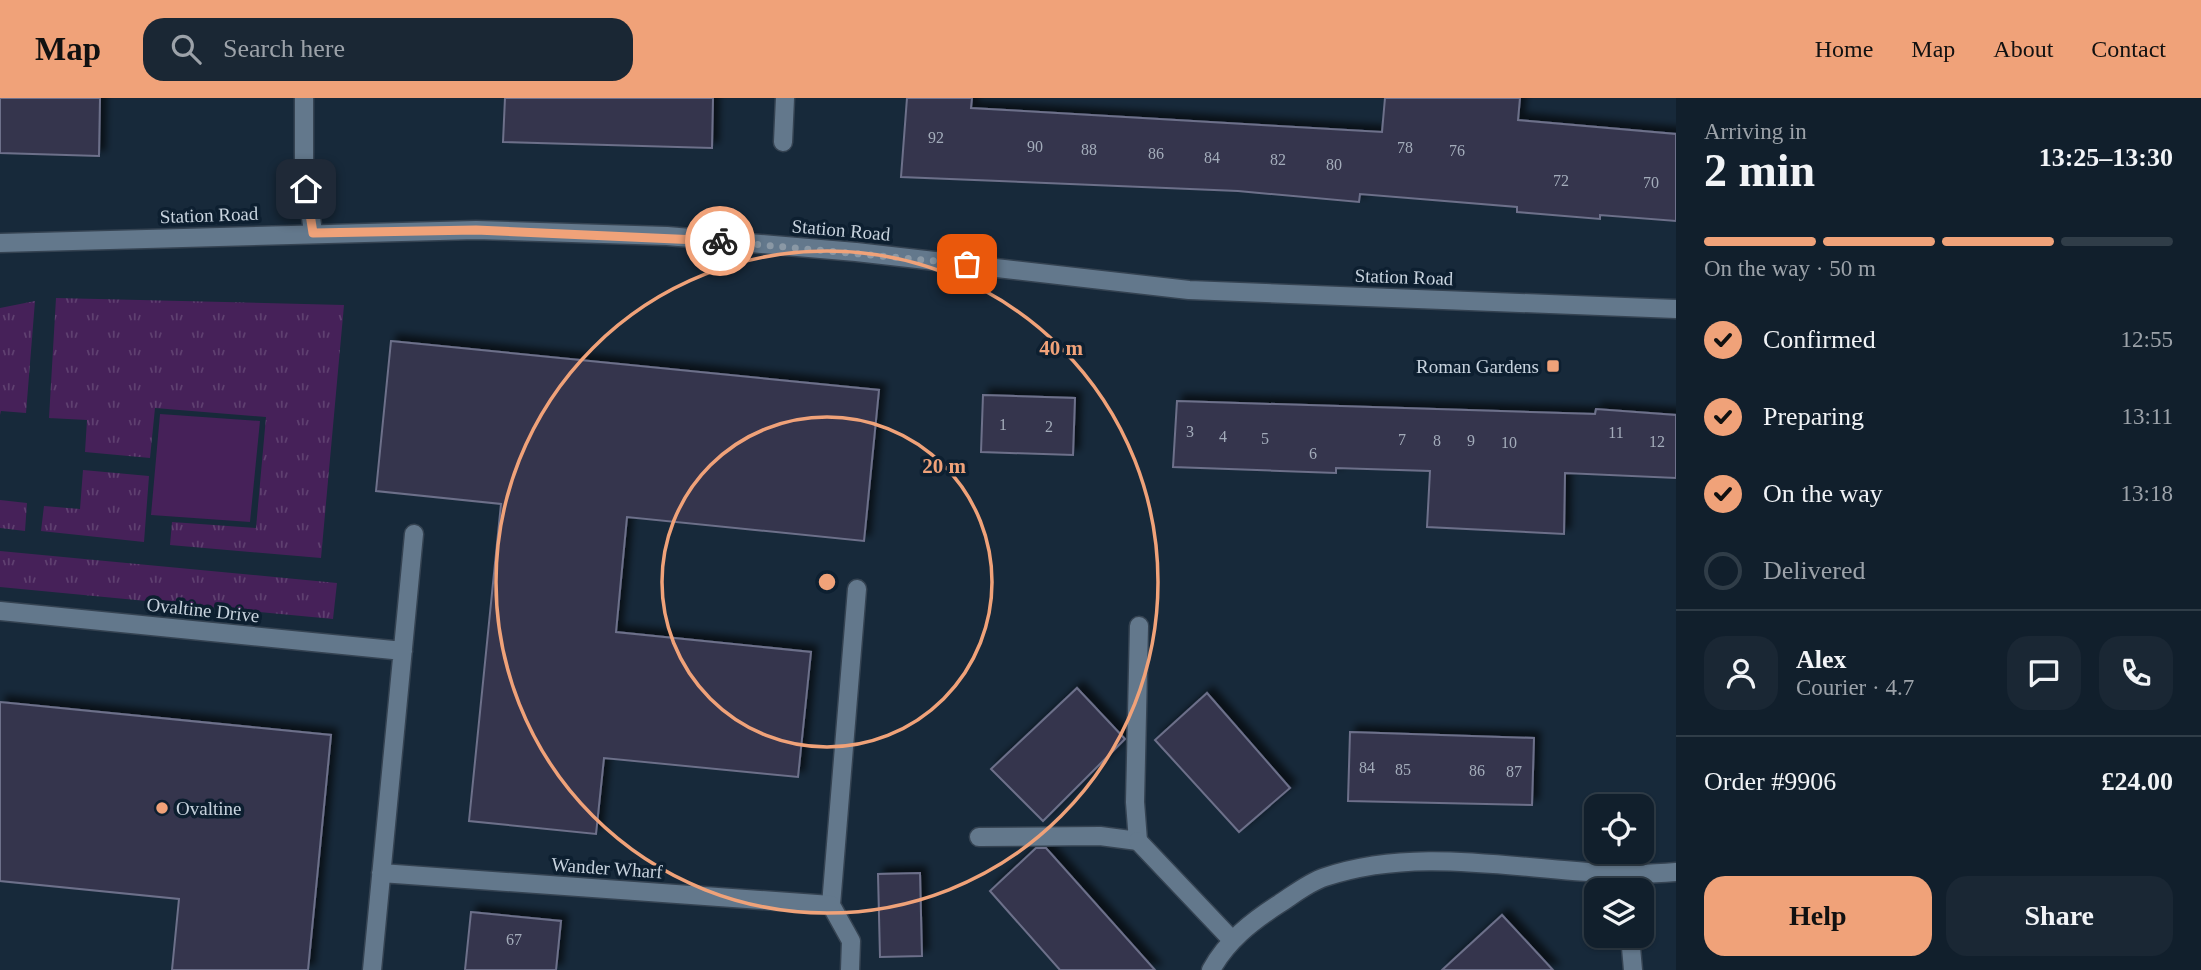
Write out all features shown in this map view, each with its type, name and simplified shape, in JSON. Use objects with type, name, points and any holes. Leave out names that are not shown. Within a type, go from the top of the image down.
[{"type":"street","points":[[304,98],[304,162],[313,233]]},
{"type":"street","points":[[783,142],[785,98]]},
{"type":"street","name":"Station Road","points":[[0,243],[476,230],[667,236],[856,252],[1189,290],[1676,309]]},
{"type":"street","points":[[372,970],[414,534]]},
{"type":"street","points":[[850,970],[851,940],[831,905],[857,589]]},
{"type":"street","name":"Ovaltine Drive","points":[[0,611],[403,651]]},
{"type":"street","points":[[1138,841],[1135,802],[1139,626]]},
{"type":"street","points":[[979,837],[1100,836],[1138,841],[1231,939]]},
{"type":"street","points":[[1211,970],[1231,939],[1323,877],[1391,863],[1451,861],[1592,878]]},
{"type":"street","points":[[1653,878],[1676,872]]},
{"type":"street","name":"Wander Wharf","points":[[381,873],[831,905]]},
{"type":"street","points":[[1631,948],[1633,970]]},
{"type":"green space","points":[[56,298],[344,305],[321,558],[170,545],[172,522],[256,528],[266,417],[155,408],[150,458],[85,452],[87,420],[49,418]]},
{"type":"green space","points":[[35,301],[26,413],[1,411],[0,415],[0,308]]},
{"type":"green space","points":[[160,414],[260,421],[250,522],[151,515]]},
{"type":"green space","points":[[83,470],[149,476],[144,542],[41,531],[44,506],[80,509]]},
{"type":"green space","points":[[0,500],[27,503],[25,531],[0,528]]},
{"type":"green space","points":[[0,551],[337,583],[333,619],[0,587]]},
{"type":"building","points":[[0,98],[100,98],[99,156],[0,153]]},
{"type":"building","points":[[505,98],[713,98],[712,148],[503,142]]},
{"type":"building","points":[[907,98],[972,98],[971,108],[1382,132],[1385,98],[1520,98],[1518,120],[1676,134],[1676,221],[1600,215],[1600,219],[1517,212],[1517,207],[1360,194],[1359,202],[1238,191],[901,177]]},
{"type":"building","points":[[391,341],[879,390],[864,541],[627,517],[616,632],[811,652],[798,777],[604,758],[596,834],[469,821],[501,504],[376,491]]},
{"type":"building","points":[[983,395],[1075,398],[1073,455],[981,452]]},
{"type":"building","points":[[1177,401],[1595,414],[1596,409],[1676,415],[1676,478],[1565,473],[1564,534],[1427,527],[1430,471],[1336,468],[1336,473],[1173,467]]},
{"type":"building","points":[[1077,688],[1125,739],[1043,821],[991,769]]},
{"type":"building","points":[[1207,693],[1290,788],[1239,832],[1155,740]]},
{"type":"building","name":"Ovaltine","points":[[0,702],[331,735],[308,970],[172,970],[179,899],[0,881]]},
{"type":"building","points":[[1350,732],[1534,738],[1532,805],[1348,801]]},
{"type":"building","points":[[1036,848],[1046,848],[1155,970],[1060,970],[990,891]]},
{"type":"building","points":[[920,873],[922,956],[880,957],[878,874]]},
{"type":"building","points":[[471,912],[561,921],[556,970],[465,970]]},
{"type":"building","points":[[1502,915],[1553,970],[1442,970]]},
{"type":"way so far","points":[[720,241],[967,264]]},
{"type":"place","name":"Roman Gardens","points":[[1553,366]]},
{"type":"place","name":"Ovaltine","points":[[162,808]]},
{"type":"route","points":[[306,189],[313,233],[476,230],[667,236],[720,241]]}]
